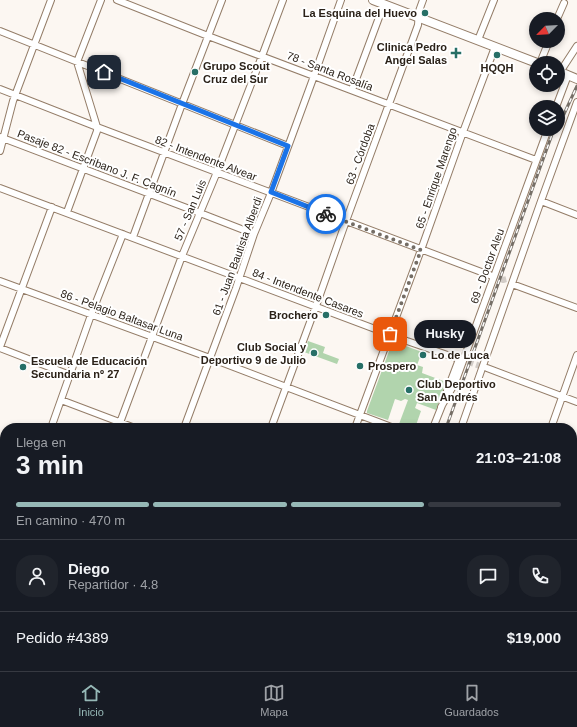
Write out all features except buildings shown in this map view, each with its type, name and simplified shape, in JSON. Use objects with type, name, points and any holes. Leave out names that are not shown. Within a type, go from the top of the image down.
[{"type":"main road","points":[[373,0],[529,59]]},
{"type":"main road","points":[[565,74],[577,79]]},
{"type":"street","points":[[0,151],[2,138],[15,95],[51,0]]},
{"type":"street","points":[[67,212],[97,131],[77,62],[101,0]]},
{"type":"street","name":"78 - Santa Rosalía","points":[[117,0],[536,160]]},
{"type":"street","points":[[133,238],[222,0]]},
{"type":"street","name":"57 - San Luis","points":[[120,423],[182,256],[217,172],[283,0]]},
{"type":"street","name":"61 - Juan Bautista Alberdi","points":[[186,423],[341,0]]},
{"type":"street","name":"63 - Córdoba","points":[[273,423],[418,25],[418,11],[423,0]]},
{"type":"street","points":[[478,40],[494,0]]},
{"type":"street","points":[[560,12],[564,3]]},
{"type":"street","points":[[352,90],[384,4]]},
{"type":"street","points":[[0,32],[288,146]]},
{"type":"street","name":"65 - Enrique Marengo","points":[[356,423],[421,250],[494,46]]},
{"type":"street","points":[[565,68],[577,46]]},
{"type":"street","name":"82 - Intendente Alvear","points":[[0,89],[428,252],[432,257],[493,276]]},
{"type":"street","points":[[463,423],[484,367],[512,275],[528,230],[535,218],[577,102]]},
{"type":"street","points":[[570,121],[577,123]]},
{"type":"street","name":"69 - Doctor Aleu","points":[[435,423],[461,361],[545,136]]},
{"type":"street","name":"Pasaje 82 - Escribano J. F. Cagnín","points":[[2,138],[254,234]]},
{"type":"street","name":"84 - Intendente Casares","points":[[0,188],[461,361]]},
{"type":"street","points":[[540,201],[577,215]]},
{"type":"street","points":[[52,207],[0,348],[70,375]]},
{"type":"street","points":[[53,423],[91,315],[123,234]]},
{"type":"street","name":"86 - Pelagio Baltasar Luna","points":[[0,281],[210,358],[381,423]]},
{"type":"street","points":[[510,281],[577,308]]},
{"type":"street","points":[[553,423],[577,355]]},
{"type":"street","points":[[484,367],[540,386],[548,391],[577,402]]},
{"type":"street","points":[[61,400],[114,423]]},
{"type":"green space","name":"Club Social y Deportivo 9 de Julio","points":[[308,341],[325,347],[323,353],[339,359],[337,364],[304,352]]},
{"type":"green space","name":"Club Deportivo San Andrés","points":[[395,342],[422,352],[417,365],[423,367],[422,373],[446,382],[436,410],[417,403],[415,408],[421,411],[417,423],[399,423],[408,400],[405,399],[401,401],[395,399],[388,420],[367,413],[392,343]]},
{"type":"tunnel","points":[[492,276],[503,280],[507,279]]},
{"type":"tunnel","points":[[459,359],[486,368]]},
{"type":"railway","points":[[565,112],[577,86]]},
{"type":"railway","points":[[448,423],[551,136]]},
{"type":"way so far","points":[[326,214],[421,250],[390,334]]},
{"type":"place","name":"La Esquina del Huevo","points":[[425,13]]},
{"type":"place","name":"Clinica Pedro Angel Salas","points":[[456,53]]},
{"type":"place","name":"HQQH","points":[[497,55]]},
{"type":"place","name":"Grupo Scout Cruz del Sur","points":[[195,72]]},
{"type":"place","name":"Brochero","points":[[326,315]]},
{"type":"place","name":"Husky","points":[[390,334]]},
{"type":"place","name":"Club Social y Deportivo 9 de Julio","points":[[314,353]]},
{"type":"place","name":"Lo de Luca","points":[[423,355]]},
{"type":"place","name":"Prospero","points":[[360,366]]},
{"type":"place","name":"Escuela de Educación Secundaria nº 27","points":[[23,367]]},
{"type":"place","name":"Club Deportivo San Andrés","points":[[409,390]]},
{"type":"route","points":[[104,72],[235,126],[288,146],[271,192],[326,214]]}]
